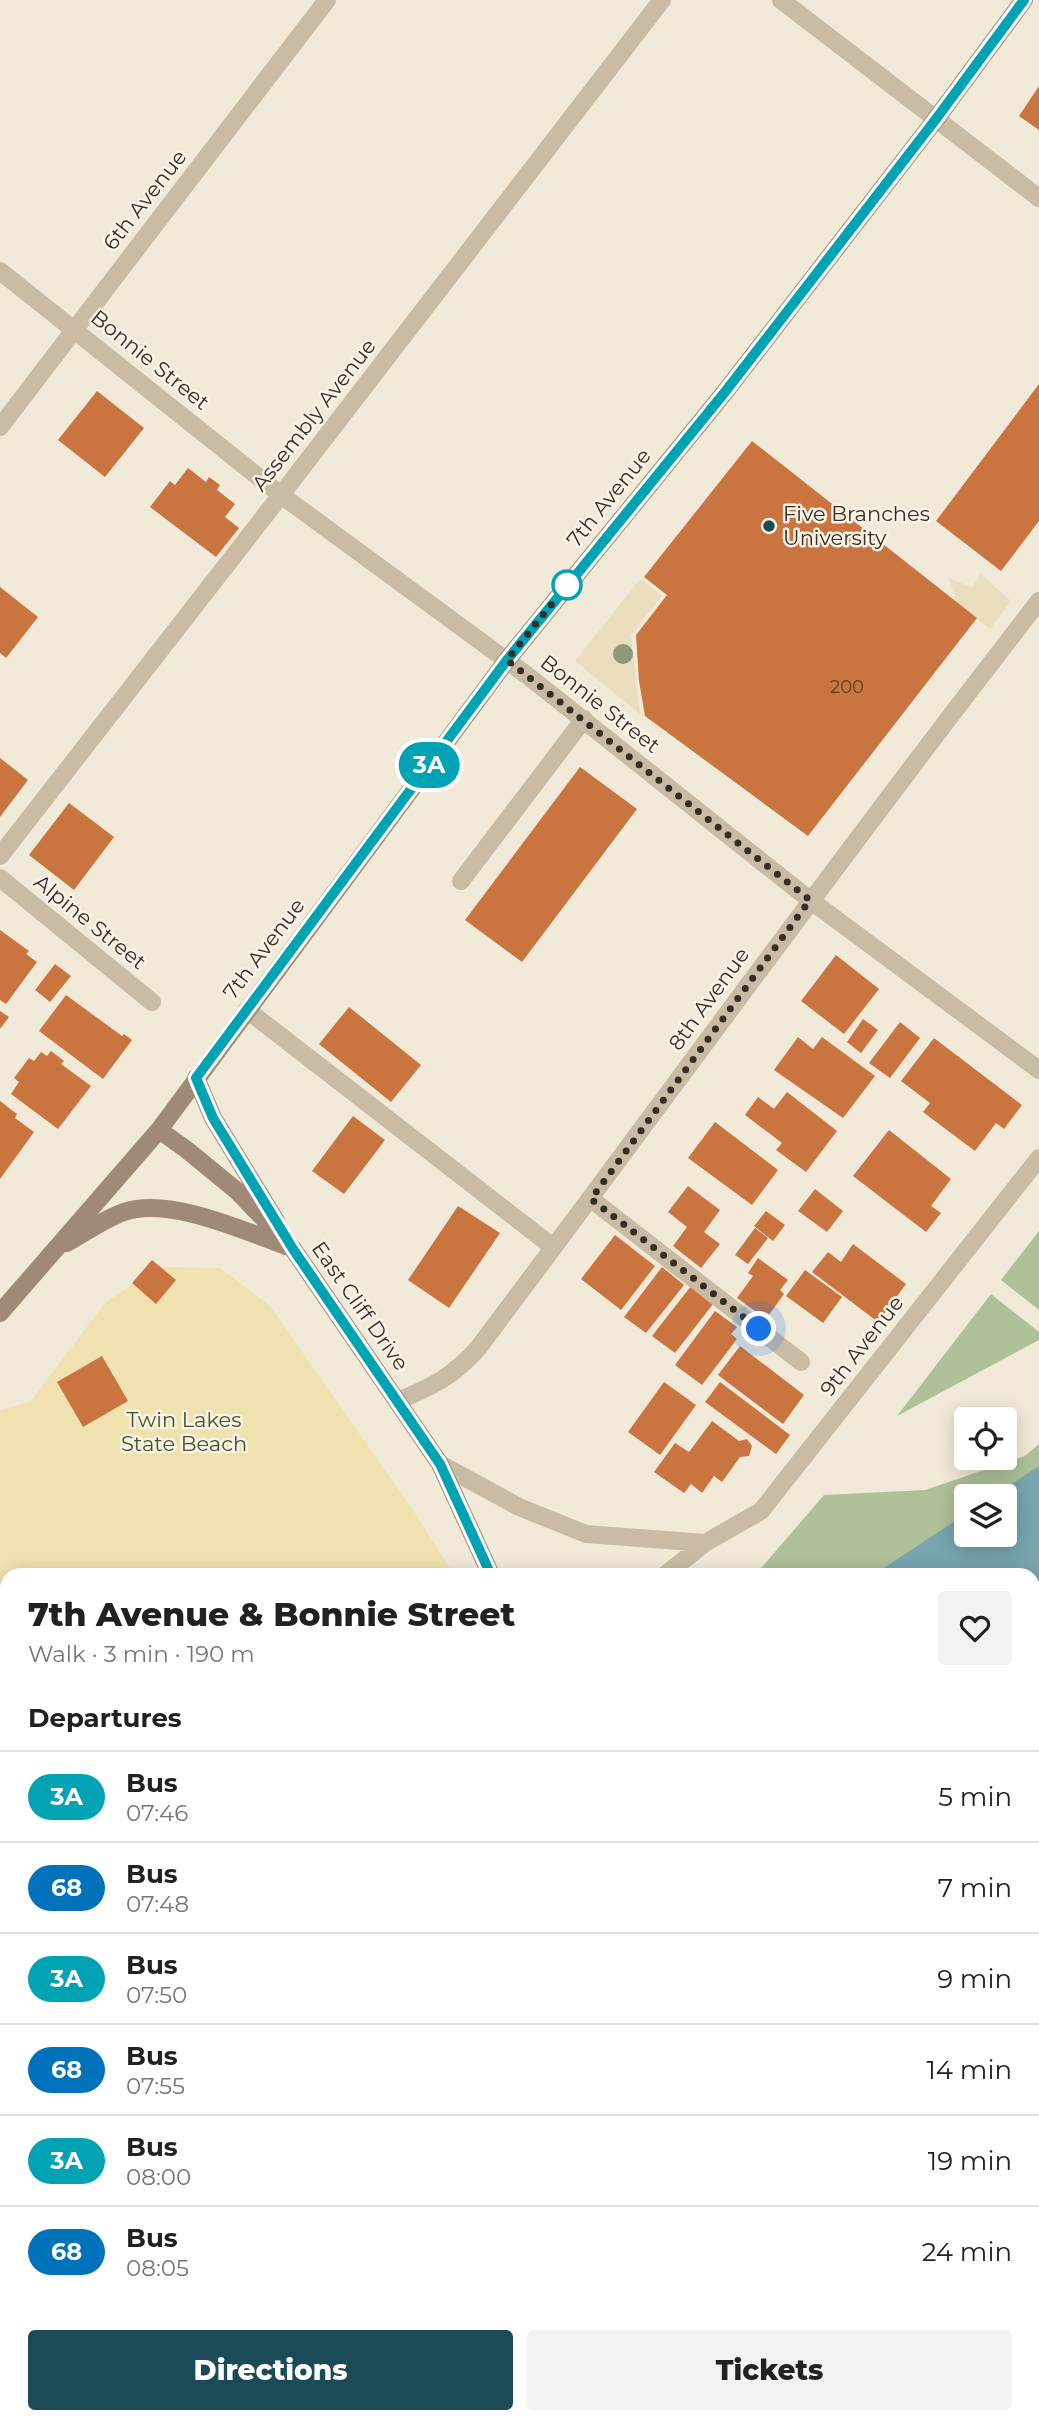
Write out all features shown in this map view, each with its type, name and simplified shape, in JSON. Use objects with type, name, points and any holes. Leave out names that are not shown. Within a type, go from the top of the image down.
[{"type":"main road","name":"7th Avenue","points":[[159,1129],[507,660],[725,392],[936,119],[1024,0]]},
{"type":"main road","points":[[196,1078],[213,1118],[293,1249]]},
{"type":"main road","points":[[0,1313],[159,1129]]},
{"type":"main road","name":"East Cliff Drive","points":[[159,1129],[237,1191],[293,1249],[440,1464],[488,1568]]},
{"type":"main road","points":[[58,1248],[125,1211],[168,1208],[217,1221],[293,1249]]},
{"type":"street","name":"6th Avenue","points":[[0,427],[327,0]]},
{"type":"street","name":"Assembly Avenue","points":[[0,856],[662,0]]},
{"type":"street","points":[[781,0],[1039,198]]},
{"type":"street","name":"Bonnie Street","points":[[0,271],[281,495],[507,660],[810,900],[1039,1070]]},
{"type":"street","name":"8th Avenue","points":[[398,1401],[439,1383],[466,1362],[591,1199],[810,900],[1039,601]]},
{"type":"street","points":[[461,881],[584,719]]},
{"type":"street","name":"Alpine Street","points":[[0,878],[152,1002]]},
{"type":"street","points":[[247,1010],[553,1247]]},
{"type":"street","name":"9th Avenue","points":[[674,1568],[705,1543],[761,1511],[1039,1158]]},
{"type":"street","points":[[591,1199],[801,1362]]},
{"type":"street","points":[[440,1464],[519,1507],[586,1534],[705,1543]]},
{"type":"green space","points":[[1039,1231],[1039,1310],[1001,1280]]},
{"type":"green space","points":[[991,1294],[1039,1332],[1039,1340],[897,1416]]},
{"type":"green space","points":[[1039,1444],[1039,1568],[761,1568],[824,1495],[925,1490],[984,1470],[1017,1470],[1017,1459],[1025,1456]]},
{"type":"sand","name":"Twin Lakes State Beach","points":[[157,1267],[220,1268],[270,1306],[415,1513],[450,1568],[0,1568],[0,1410],[30,1402],[105,1303]]},
{"type":"shaded area","points":[[981,574],[1011,601],[990,629],[956,603],[949,577],[971,588]]},
{"type":"shaded area","points":[[640,579],[662,596],[631,635],[640,714],[575,661]]},
{"type":"water","points":[[1039,1466],[1039,1568],[884,1568],[954,1522],[954,1547],[1017,1547],[1017,1484],[1011,1484]]},
{"type":"building","points":[[1039,86],[1039,130],[1019,116]]},
{"type":"building","points":[[1039,384],[1039,521],[1001,571],[936,521]]},
{"type":"building","points":[[97,391],[144,428],[105,477],[58,440]]},
{"type":"building","points":[[752,441],[977,618],[808,836],[645,716],[639,681],[636,635],[667,595],[644,577]]},
{"type":"building","points":[[188,468],[206,482],[209,477],[220,485],[217,490],[235,504],[225,517],[239,528],[216,557],[150,507],[170,481],[175,485]]},
{"type":"building","points":[[0,587],[38,617],[6,658],[0,653]]},
{"type":"building","points":[[0,758],[28,780],[0,817]]},
{"type":"building","points":[[580,767],[637,809],[522,962],[465,920]]},
{"type":"building","points":[[69,803],[114,837],[74,890],[29,855]]},
{"type":"building","points":[[0,930],[29,951],[26,954],[37,962],[6,1004],[0,1000]]},
{"type":"building","points":[[836,955],[879,989],[844,1034],[801,1001]]},
{"type":"building","points":[[55,964],[71,976],[50,1002],[35,990]]},
{"type":"building","points":[[66,995],[122,1036],[124,1034],[132,1040],[103,1079],[39,1031]]},
{"type":"building","points":[[349,1007],[421,1065],[391,1102],[319,1044]]},
{"type":"building","points":[[0,1011],[9,1017],[0,1029]]},
{"type":"building","points":[[863,1019],[878,1030],[861,1053],[847,1042]]},
{"type":"building","points":[[900,1022],[920,1038],[890,1078],[869,1063]]},
{"type":"building","points":[[798,1037],[813,1049],[822,1037],[875,1076],[843,1118],[774,1070]]},
{"type":"building","points":[[934,1038],[1022,1105],[1004,1129],[996,1123],[975,1151],[923,1112],[930,1103],[901,1081]]},
{"type":"building","points":[[51,1051],[64,1061],[61,1064],[91,1086],[58,1129],[11,1094],[19,1082],[14,1078],[29,1058],[34,1061],[41,1052],[47,1056]]},
{"type":"building","points":[[787,1092],[837,1131],[806,1172],[776,1150],[782,1143],[745,1115],[758,1097],[774,1109]]},
{"type":"building","points":[[0,1101],[17,1114],[15,1118],[34,1132],[0,1179]]},
{"type":"building","points":[[353,1116],[385,1140],[344,1194],[312,1171]]},
{"type":"building","points":[[715,1122],[778,1170],[752,1205],[688,1158]]},
{"type":"building","points":[[889,1130],[951,1179],[931,1206],[941,1213],[926,1232],[853,1176]]},
{"type":"building","points":[[688,1186],[720,1210],[704,1232],[720,1244],[701,1268],[673,1246],[687,1227],[668,1212]]},
{"type":"building","points":[[815,1189],[843,1211],[827,1232],[798,1211]]},
{"type":"building","points":[[458,1206],[500,1233],[449,1308],[408,1280]]},
{"type":"building","points":[[766,1211],[785,1225],[773,1241],[754,1226]]},
{"type":"building","points":[[755,1228],[768,1238],[748,1264],[735,1255]]},
{"type":"building","points":[[615,1235],[655,1266],[621,1310],[581,1279]]},
{"type":"building","points":[[853,1244],[906,1284],[878,1322],[812,1272],[828,1252],[841,1262]]},
{"type":"building","points":[[758,1258],[788,1280],[780,1290],[784,1294],[766,1319],[737,1298],[753,1276],[748,1273]]},
{"type":"building","points":[[152,1260],[176,1280],[156,1304],[132,1283]]},
{"type":"building","points":[[662,1267],[684,1285],[646,1333],[624,1317]]},
{"type":"building","points":[[805,1270],[842,1297],[823,1323],[786,1296]]},
{"type":"building","points":[[691,1286],[713,1304],[675,1353],[652,1336]]},
{"type":"building","points":[[715,1311],[737,1327],[731,1334],[737,1339],[702,1385],[675,1365]]},
{"type":"building","points":[[740,1346],[804,1395],[783,1424],[718,1375]]},
{"type":"building","points":[[102,1356],[128,1401],[83,1427],[57,1382]]},
{"type":"building","points":[[664,1382],[696,1405],[660,1455],[628,1432]]},
{"type":"building","points":[[720,1382],[790,1435],[776,1454],[705,1402]]},
{"type":"building","points":[[712,1421],[739,1441],[747,1439],[752,1446],[749,1456],[740,1457],[722,1482],[714,1476],[702,1493],[691,1484],[684,1493],[654,1472],[675,1443],[689,1452]]},
{"type":"bus line","name":"3A","points":[[488,1568],[440,1464],[293,1249],[213,1118],[196,1078],[507,660],[725,392],[936,119],[1024,0]]},
{"type":"place","name":"Five Branches University","points":[[769,526]]},
{"type":"route","points":[[567,585],[507,660],[810,900],[591,1199],[759,1329]]}]
